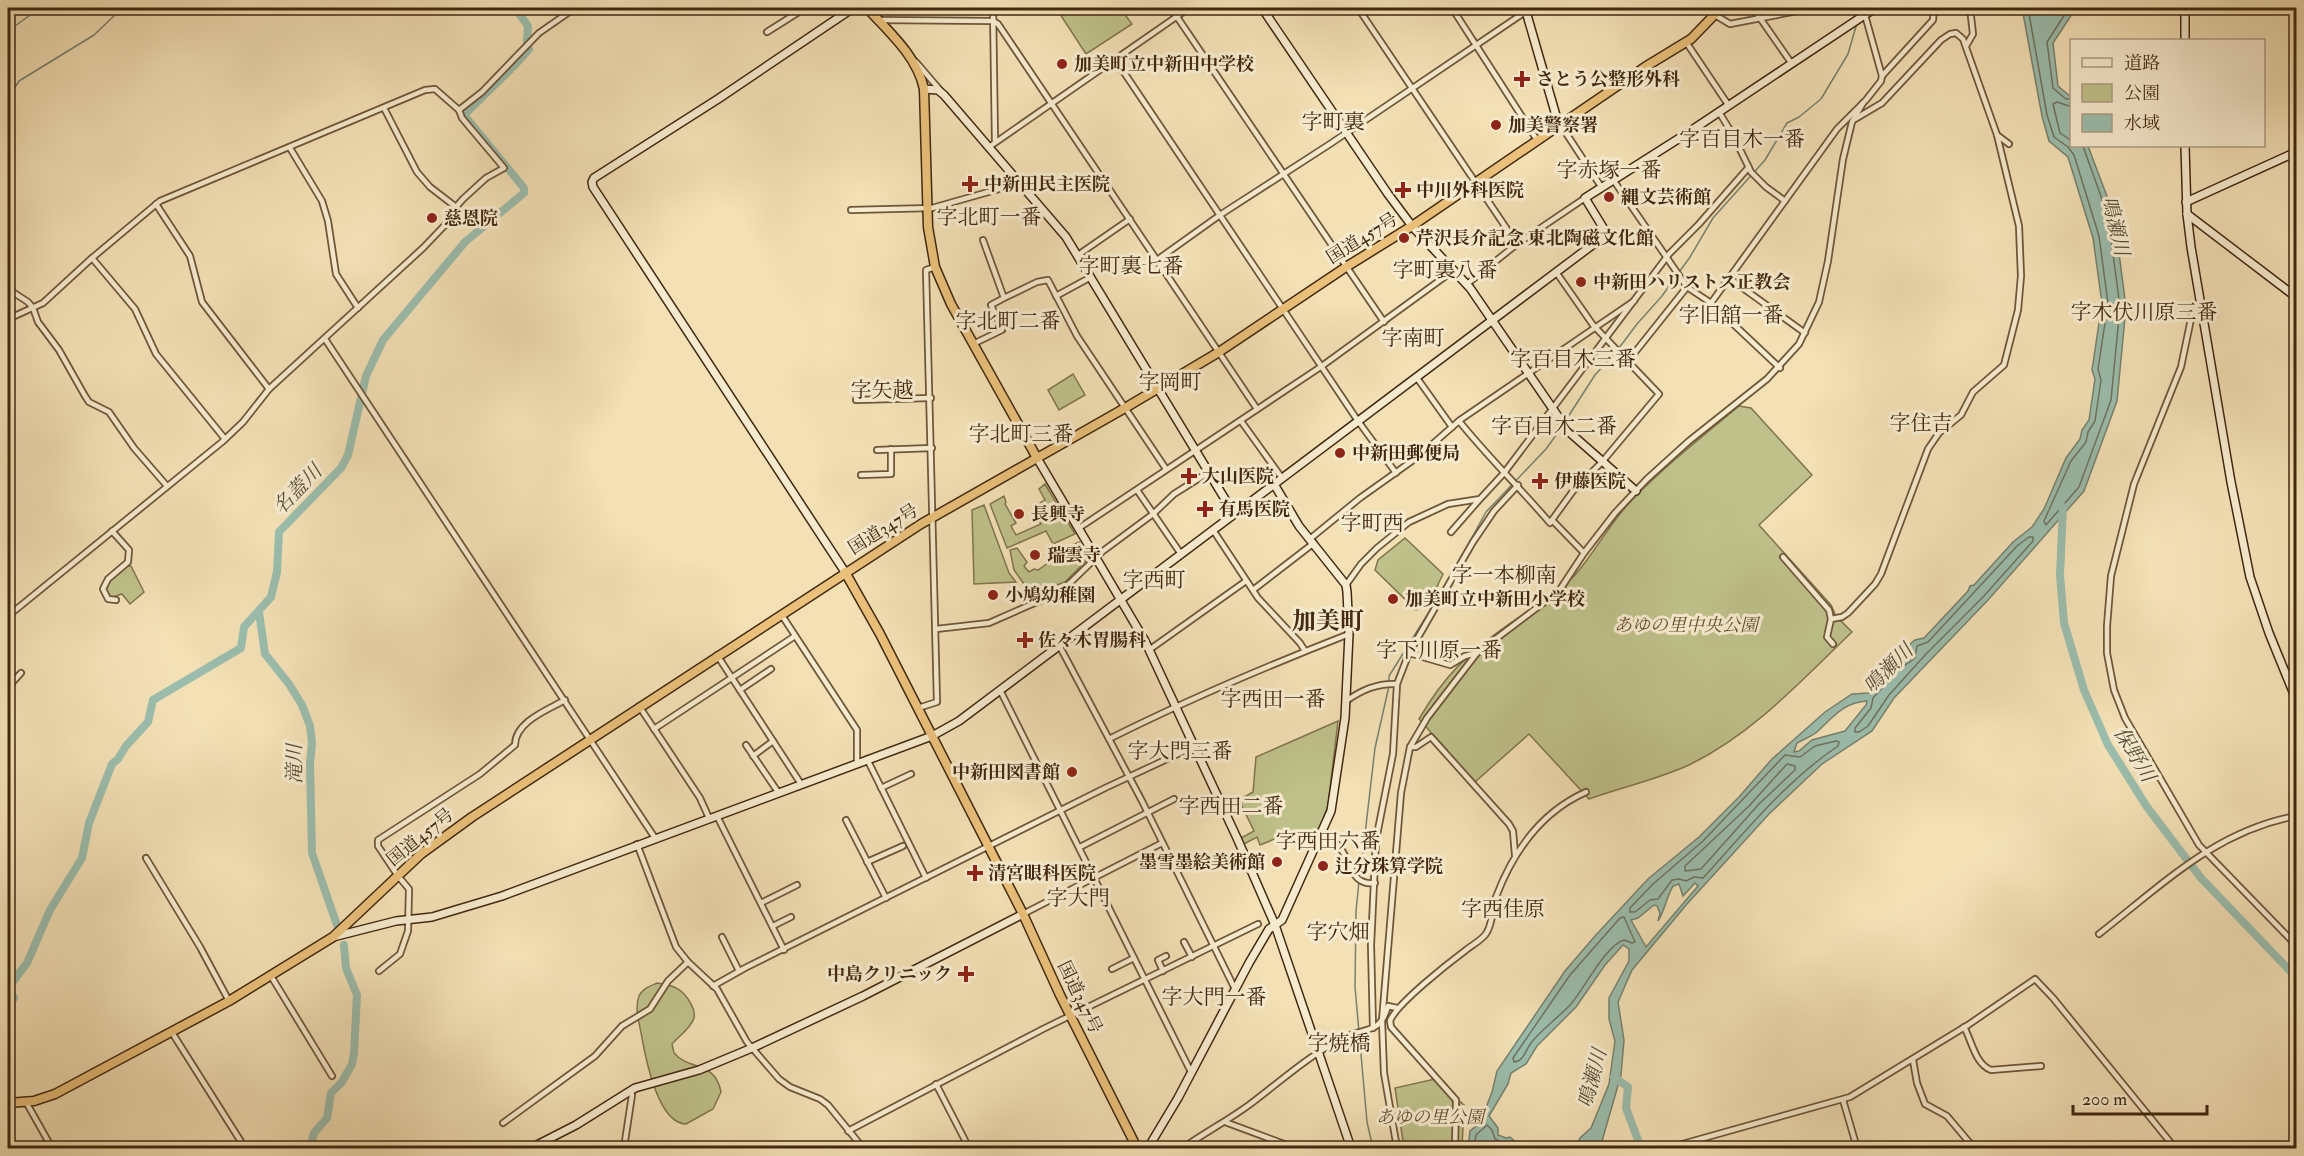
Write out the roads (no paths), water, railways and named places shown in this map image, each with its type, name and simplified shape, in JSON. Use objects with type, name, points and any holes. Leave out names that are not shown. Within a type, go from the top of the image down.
[{"type":"highway","points":[[867,8],[911,58],[922,78],[928,208],[935,267],[951,304],[1037,459]]},
{"type":"highway","name":"国道457号","points":[[1037,459],[1219,352],[1412,226],[1560,124],[1686,42],[1721,8]]},
{"type":"highway","name":"国道347号","points":[[1037,459],[934,516],[845,572],[860,595],[1023,914],[1070,1016],[1137,1149]]},
{"type":"highway","name":"国道457号","points":[[8,1103],[26,1102],[55,1094],[229,1001],[333,937],[421,854],[471,817],[845,572]]},
{"type":"street","points":[[459,110],[477,97],[539,33],[575,8]]},
{"type":"street","points":[[767,33],[805,8]]},
{"type":"street","points":[[845,572],[593,187],[592,182],[594,178],[718,99],[853,8]]},
{"type":"street","points":[[992,144],[993,8]]},
{"type":"street","points":[[1170,8],[1384,322]]},
{"type":"street","points":[[992,144],[1189,8]]},
{"type":"street","points":[[1263,8],[1412,226],[1467,284],[1568,431],[1636,491]]},
{"type":"street","points":[[1358,8],[1517,243]]},
{"type":"street","points":[[1452,8],[1537,140]]},
{"type":"street","points":[[1753,8],[1792,64]]},
{"type":"street","points":[[1715,15],[1730,24],[1802,8],[1813,8]]},
{"type":"street","points":[[1467,284],[1517,243],[1729,106],[1875,8]]},
{"type":"street","points":[[1711,303],[1838,129],[1933,20],[1935,8]]},
{"type":"street","points":[[1966,46],[1973,34],[1970,8]]},
{"type":"street","points":[[2185,8],[2185,39]]},
{"type":"street","points":[[1157,260],[1220,215],[1413,89],[1527,9],[1557,119],[1602,188]]},
{"type":"street","points":[[1864,15],[1882,76]]},
{"type":"street","points":[[878,20],[993,21],[998,24],[1257,409]]},
{"type":"street","points":[[1831,619],[1848,613],[1878,580],[1928,449],[1939,433],[1961,415],[1973,392],[2004,365],[2018,310],[2021,261],[2017,218],[1997,135],[1966,46],[1963,39],[1956,33],[1946,36],[1882,103],[1853,121]]},
{"type":"street","points":[[1686,42],[1729,106]]},
{"type":"street","points":[[911,58],[992,144],[1078,255],[1234,514]]},
{"type":"street","points":[[1115,59],[1358,421],[1396,473]]},
{"type":"street","points":[[8,320],[54,295],[92,258],[156,204],[425,90],[435,89],[459,110],[462,118],[504,168],[486,178],[456,207],[445,225],[431,240],[269,389],[243,422],[225,440],[8,616]]},
{"type":"street","points":[[924,89],[938,90],[944,95]]},
{"type":"street","points":[[1397,1149],[1384,1073],[1382,1021],[1401,793],[1410,747],[1423,723],[1477,653],[1551,599],[1584,554],[1636,491],[1676,452],[1780,368],[1805,333],[1819,302],[1843,159],[1853,121],[1863,103]]},
{"type":"street","points":[[384,108],[417,172],[430,187],[456,207]]},
{"type":"street","points":[[1719,112],[1743,154],[1748,168],[1766,187],[1785,201]]},
{"type":"street","points":[[1997,135],[2009,144]]},
{"type":"street","points":[[2185,147],[2187,214],[2228,464],[2250,577],[2269,633],[2294,684],[2296,699]]},
{"type":"street","points":[[291,148],[322,201],[328,221],[336,274],[358,308]]},
{"type":"street","points":[[2187,202],[2296,152]]},
{"type":"street","points":[[1451,532],[1504,473],[1666,258],[1748,168]]},
{"type":"street","points":[[1614,181],[1687,287],[1711,303],[1780,368]]},
{"type":"street","points":[[851,210],[942,206],[1020,183]]},
{"type":"street","points":[[333,937],[396,921],[432,916],[502,896],[932,736],[959,721],[1001,692],[1607,234],[1585,198]]},
{"type":"street","points":[[156,204],[187,250],[202,302],[269,389]]},
{"type":"street","points":[[2187,214],[2296,297]]},
{"type":"street","points":[[1078,255],[1130,219]]},
{"type":"street","points":[[983,240],[1004,298]]},
{"type":"street","points":[[92,258],[135,309],[156,354],[225,440]]},
{"type":"street","points":[[917,708],[937,702],[926,270],[935,267]]},
{"type":"street","points":[[1079,528],[1322,366],[1454,270]]},
{"type":"street","points":[[1459,421],[1550,523],[1573,491],[1602,462],[1659,394],[1596,327],[1556,272]]},
{"type":"street","points":[[1056,296],[1091,277]]},
{"type":"street","points":[[1729,279],[1805,333]]},
{"type":"street","points":[[973,345],[1002,330],[992,305],[1037,282],[1048,280],[1077,336],[1166,469]]},
{"type":"street","points":[[1628,361],[1687,287]]},
{"type":"street","points":[[8,289],[33,308],[38,322],[59,350],[89,402],[109,412],[134,448],[167,486]]},
{"type":"street","points":[[1253,590],[1360,498],[1396,473],[1459,421],[1634,301]]},
{"type":"street","points":[[2192,314],[2181,367],[2134,484],[2111,576],[2107,653],[2114,690],[2125,718],[2199,845],[2296,945]]},
{"type":"street","points":[[325,339],[655,838]]},
{"type":"street","points":[[1417,378],[1452,427]]},
{"type":"street","points":[[856,400],[931,398]]},
{"type":"street","points":[[1241,421],[1282,478]]},
{"type":"street","points":[[877,450],[932,448]]},
{"type":"street","points":[[861,476],[891,474],[891,449]]},
{"type":"street","points":[[1037,459],[1149,650],[1195,746],[1275,925],[1351,1149]]},
{"type":"street","points":[[936,629],[989,623],[1063,588],[1096,557],[1153,514],[1174,495],[1209,472]]},
{"type":"street","points":[[1373,1028],[1371,945],[1376,840],[1393,754],[1392,683],[1473,542],[1516,483]]},
{"type":"street","points":[[1148,1149],[1269,929],[1282,920],[1331,811],[1335,790],[1346,701],[1349,634],[1346,585],[1313,540],[1299,526],[1274,484]]},
{"type":"street","points":[[1137,490],[1181,554]]},
{"type":"street","points":[[1346,585],[1361,564],[1377,548],[1409,522],[1448,504],[1480,499]]},
{"type":"street","points":[[1552,520],[1584,554]]},
{"type":"street","points":[[1213,530],[1246,581],[1305,651]]},
{"type":"street","points":[[112,531],[129,550],[128,562],[104,584],[103,590],[108,599],[116,600]]},
{"type":"street","points":[[1784,557],[1826,604],[1831,619],[1827,637],[1833,644]]},
{"type":"street","points":[[1149,650],[1246,581]]},
{"type":"street","points":[[781,614],[857,730],[857,763]]},
{"type":"street","points":[[1109,739],[1176,705],[1349,634]]},
{"type":"street","points":[[654,729],[795,636]]},
{"type":"street","points":[[1060,647],[1148,813],[1235,989]]},
{"type":"street","points":[[1408,653],[1450,665],[1465,656],[1477,653]]},
{"type":"street","points":[[717,655],[801,784]]},
{"type":"street","points":[[740,690],[771,669]]},
{"type":"street","points":[[8,687],[21,672]]},
{"type":"street","points":[[1346,701],[1374,686],[1392,683]]},
{"type":"street","points":[[1001,692],[1191,1072]]},
{"type":"street","points":[[379,971],[400,954],[408,931],[409,890],[378,846],[378,840],[480,774],[515,745],[515,737],[522,727],[564,700]]},
{"type":"street","points":[[639,706],[700,798],[709,818]]},
{"type":"street","points":[[1410,747],[1416,747],[1431,736],[1509,824],[1515,855]]},
{"type":"street","points":[[753,756],[773,741]]},
{"type":"street","points":[[746,746],[778,792]]},
{"type":"street","points":[[713,986],[1129,776],[1195,746]]},
{"type":"street","points":[[867,759],[926,878]]},
{"type":"street","points":[[882,788],[911,774]]},
{"type":"street","points":[[1455,1149],[1456,1100],[1391,1028],[1390,1021],[1397,1008],[1487,933],[1495,900],[1515,855],[1540,824],[1565,804],[1586,792]]},
{"type":"street","points":[[1080,847],[1174,799]]},
{"type":"street","points":[[717,816],[784,950]]},
{"type":"street","points":[[2099,934],[2205,851],[2234,835],[2279,819],[2296,816]]},
{"type":"street","points":[[846,820],[886,898]]},
{"type":"street","points":[[1321,835],[1338,846],[1357,881],[1365,885],[1375,884]]},
{"type":"street","points":[[531,1149],[576,1125],[635,1088],[699,1070],[752,1048],[873,991],[1162,843]]},
{"type":"street","points":[[637,844],[676,947],[688,962],[717,989],[752,1048],[784,1084],[820,1099],[828,1105],[863,1149]]},
{"type":"street","points":[[867,862],[903,846]]},
{"type":"street","points":[[146,858],[200,947],[229,1001]]},
{"type":"street","points":[[761,903],[797,885]]},
{"type":"street","points":[[773,926],[790,917]]},
{"type":"street","points":[[848,1131],[1070,1016],[1258,924]]},
{"type":"street","points":[[722,937],[739,971]]},
{"type":"street","points":[[1184,942],[1192,957]]},
{"type":"street","points":[[1163,971],[1158,960],[1166,956]]},
{"type":"street","points":[[1112,969],[1134,958]]},
{"type":"street","points":[[503,1124],[595,1056],[622,1026],[650,1009],[668,981],[688,962]]},
{"type":"street","points":[[271,976],[332,1076]]},
{"type":"street","points":[[1668,1149],[1843,1100],[1913,1060],[2035,979],[2053,998],[2175,1149]]},
{"type":"street","points":[[1183,1149],[1225,1122],[1344,1037],[1373,1028],[1382,1021],[1388,1006],[1397,1008]]},
{"type":"street","points":[[1964,1027],[1979,1059],[1986,1068],[1991,1070],[2041,1066]]},
{"type":"street","points":[[171,1031],[244,1149]]},
{"type":"street","points":[[1913,1060],[1917,1083],[1925,1104],[1947,1116],[1974,1149]]},
{"type":"street","points":[[936,1084],[969,1149]]},
{"type":"street","points":[[624,1149],[632,1095]]},
{"type":"street","points":[[1843,1100],[1857,1149]]},
{"type":"street","points":[[26,1102],[52,1149]]},
{"type":"street","points":[[1225,1122],[1295,1149]]},
{"type":"street","points":[[1192,1142],[1197,1149]]},
{"type":"water","points":[[2022,8],[2076,8],[2053,43],[2058,86],[2070,96],[2070,147],[2088,147],[2114,215],[2126,307],[2117,401],[2084,491],[1988,600],[1894,698],[1872,731],[1822,764],[1769,814],[1687,904],[1632,970],[1618,1002],[1624,1040],[1621,1075],[1600,1148],[1576,1148],[1580,1138],[1591,1128],[1609,1084],[1615,1041],[1609,1019],[1609,998],[1629,961],[1629,949],[1623,945],[1605,965],[1576,1007],[1537,1046],[1526,1064],[1511,1073],[1508,1084],[1489,1116],[1498,1128],[1498,1135],[1510,1137],[1518,1144],[1535,1148],[1468,1148],[1470,1131],[1480,1123],[1497,1071],[1565,971],[1595,936],[1648,879],[1699,837],[1739,797],[1772,759],[1825,712],[1852,694],[1869,693],[1893,667],[1910,654],[1910,644],[1924,638],[1968,591],[1970,586],[1974,585],[2013,542],[2032,527],[2044,509],[2066,458],[2080,439],[2082,430],[2089,420],[2095,379],[2092,370],[2102,303],[2093,238],[2068,157],[2049,141],[2042,116]],"holes":[[[1867,701],[1845,731],[1812,740],[1799,751],[1794,752],[1797,743],[1816,733],[1845,707]],[[1695,883],[1698,886],[1646,947],[1631,920],[1638,918],[1654,905],[1660,913],[1658,921],[1673,886],[1679,884],[1683,896]]]},
{"type":"waterway","points":[[8,31],[40,8]]},
{"type":"waterway","points":[[8,98],[19,81],[94,35],[115,15],[118,8]]},
{"type":"waterway","name":"名蓋川","points":[[515,8],[528,26],[527,41]]},
{"type":"waterway","points":[[1857,8],[1857,15]]},
{"type":"waterway","points":[[1619,348],[1662,296],[1690,257],[1713,218],[1765,160],[1787,123],[1799,117],[1821,99],[1848,54],[1857,23]]},
{"type":"waterway","name":"名蓋川","points":[[514,66],[529,49]]},
{"type":"waterway","name":"名蓋川","points":[[8,1009],[14,998],[10,990],[11,984],[27,963],[50,910],[82,858],[89,823],[112,764],[148,722],[153,700],[241,648],[244,627],[271,597],[277,572],[279,532],[341,468],[348,455],[366,376],[383,340],[465,242],[524,193],[524,188],[464,115],[510,70]]},
{"type":"waterway","points":[[1564,423],[1595,375],[1616,352]]},
{"type":"waterway","points":[[1448,581],[1486,512],[1546,449],[1562,427]]},
{"type":"waterway","name":"保野川","points":[[2063,507],[2060,575],[2064,623],[2084,690],[2108,745],[2147,807],[2201,878],[2296,977]]},
{"type":"waterway","points":[[1389,681],[1389,676],[1444,588]]},
{"type":"waterway","name":"滝川","points":[[259,612],[265,654],[289,684],[302,705],[310,726],[312,853],[337,925]]},
{"type":"waterway","points":[[1360,877],[1375,748],[1389,686]]},
{"type":"waterway","points":[[1359,881],[1356,911],[1355,987],[1367,1122],[1373,1148]]},
{"type":"waterway","name":"滝川","points":[[310,1148],[314,1133],[327,1118],[331,1093],[342,1082],[352,1064],[354,1053],[357,995],[346,968],[344,945]]},
{"type":"waterway","name":"鳴瀬川","points":[[1614,1077],[1628,1087],[1626,1108],[1641,1148]]},
{"type":"place","name":"加美町立中新田中学校","points":[[1062,64]]},
{"type":"place","name":"さとう公整形外科","points":[[1522,79]]},
{"type":"place","name":"加美警察署","points":[[1496,125]]},
{"type":"place","name":"中新田民主医院","points":[[970,184]]},
{"type":"place","name":"中川外科医院","points":[[1403,190]]},
{"type":"place","name":"縄文芸術館","points":[[1609,197]]},
{"type":"place","name":"慈恩院","points":[[432,218]]},
{"type":"place","name":"芹沢長介記念 東北陶磁文化館","points":[[1404,238]]},
{"type":"place","name":"中新田ハリストス正教会","points":[[1581,282]]},
{"type":"place","name":"中新田郵便局","points":[[1340,453]]},
{"type":"place","name":"大山医院","points":[[1189,476]]},
{"type":"place","name":"伊藤医院","points":[[1540,481]]},
{"type":"place","name":"有馬医院","points":[[1205,509]]},
{"type":"place","name":"長興寺","points":[[1019,514]]},
{"type":"place","name":"瑞雲寺","points":[[1035,555]]},
{"type":"place","name":"小鳩幼稚園","points":[[993,595]]},
{"type":"place","name":"加美町立中新田小学校","points":[[1393,599]]},
{"type":"place","name":"佐々木胃腸科","points":[[1025,640]]},
{"type":"place","name":"中新田図書館","points":[[1072,772]]},
{"type":"place","name":"墨雪墨絵美術館","points":[[1277,862]]},
{"type":"place","name":"辻分珠算学院","points":[[1323,866]]},
{"type":"place","name":"清宮眼科医院","points":[[975,873]]},
{"type":"place","name":"中島クリニック","points":[[966,974]]},
{"type":"district","name":"字町裏","points":[[1333,122]]},
{"type":"district","name":"字百目木一番","points":[[1742,139]]},
{"type":"district","name":"字赤塚一番","points":[[1609,170]]},
{"type":"district","name":"字北町一番","points":[[989,217]]},
{"type":"district","name":"字町裏七番","points":[[1131,266]]},
{"type":"district","name":"字町裏八番","points":[[1445,270]]},
{"type":"district","name":"字木伏川原三番","points":[[2144,312]]},
{"type":"district","name":"字旧舘一番","points":[[1731,315]]},
{"type":"district","name":"字北町二番","points":[[1008,321]]},
{"type":"district","name":"字南町","points":[[1413,338]]},
{"type":"district","name":"字百目木三番","points":[[1573,359]]},
{"type":"district","name":"字岡町","points":[[1170,382]]},
{"type":"district","name":"字矢越","points":[[882,390]]},
{"type":"district","name":"字住吉","points":[[1921,423]]},
{"type":"district","name":"字百目木二番","points":[[1554,426]]},
{"type":"district","name":"字北町三番","points":[[1021,434]]},
{"type":"district","name":"字町西","points":[[1372,523]]},
{"type":"district","name":"字一本柳南","points":[[1504,575]]},
{"type":"district","name":"字西町","points":[[1154,580]]},
{"type":"district","name":"加美町","points":[[1328,621]]},
{"type":"district","name":"字下川原一番","points":[[1439,650]]},
{"type":"district","name":"字西田一番","points":[[1273,699]]},
{"type":"district","name":"字大門三番","points":[[1180,751]]},
{"type":"district","name":"字西田二番","points":[[1231,806]]},
{"type":"district","name":"字西田六番","points":[[1328,841]]},
{"type":"district","name":"字大門","points":[[1078,898]]},
{"type":"district","name":"字西佳原","points":[[1503,909]]},
{"type":"district","name":"字穴畑","points":[[1338,932]]},
{"type":"district","name":"字大門一番","points":[[1214,997]]},
{"type":"district","name":"字焼橋","points":[[1339,1043]]},
{"type":"park label","name":"あゆの里中央公園","points":[[1686,625]]},
{"type":"park label","name":"あゆの里公園","points":[[1430,1117]]}]
